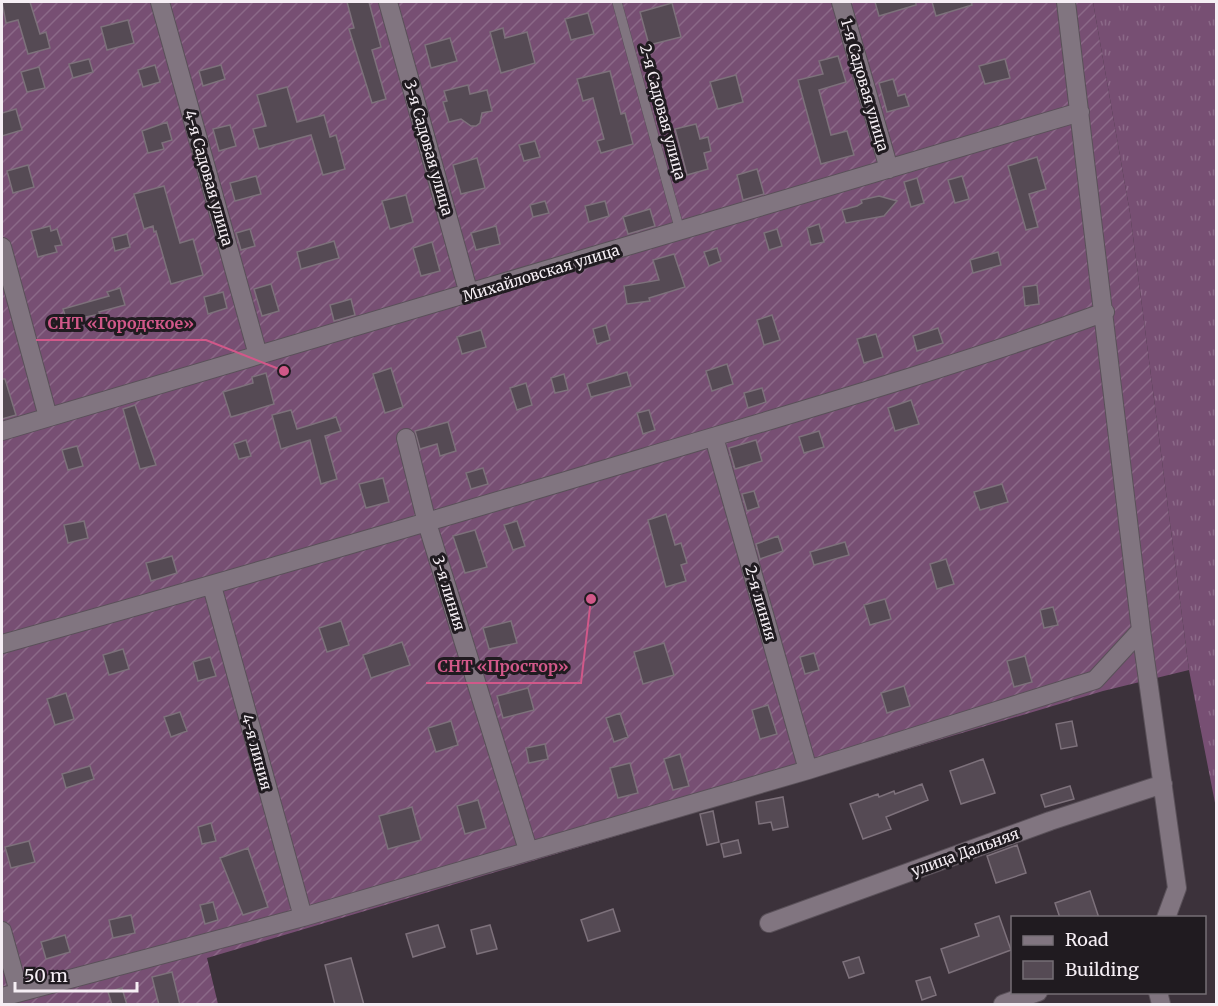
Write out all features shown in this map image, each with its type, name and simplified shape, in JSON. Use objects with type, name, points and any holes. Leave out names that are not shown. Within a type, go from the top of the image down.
[{"type":"street","name":"4-я Садовая улица","points":[[160,2],[258,355]]},
{"type":"street","name":"3-я Садовая улица","points":[[388,2],[470,294]]},
{"type":"street","name":"1-я Садовая улица","points":[[841,2],[889,169]]},
{"type":"street","points":[[1066,2],[1105,312],[1141,630],[1177,888],[1167,916]]},
{"type":"street","name":"Михайловская улица","points":[[2,431],[1080,112]]},
{"type":"street","points":[[2,247],[48,417]]},
{"type":"street","points":[[2,644],[212,586],[714,437],[1035,337],[1105,312]]},
{"type":"street","name":"2-я линия","points":[[714,437],[808,770]]},
{"type":"street","name":"3-я линия","points":[[406,438],[427,522],[528,850]]},
{"type":"street","name":"4-я линия","points":[[212,586],[303,918]]},
{"type":"street","points":[[2,997],[303,918],[528,850],[808,770],[1095,680],[1141,630]]},
{"type":"street","name":"улица Дальняя","points":[[769,923],[1050,821],[1163,784]]},
{"type":"street","points":[[2,930],[19,992]]},
{"type":"street","points":[[1003,1005],[1035,994]]},
{"type":"lane","name":"2-я Садовая улица","points":[[617,2],[680,231]]},
{"type":"green space","points":[[2,2],[1093,2],[1130,213],[1189,670],[1103,691],[207,958],[218,1004],[2,1004]]},
{"type":"green space","points":[[1093,2],[1216,2],[1216,808],[1189,670],[1130,213]]},
{"type":"building","points":[[2,2],[30,2],[40,34],[46,32],[50,48],[28,54],[18,20],[6,23]]},
{"type":"building","points":[[347,2],[369,2],[381,47],[372,50],[386,99],[372,103],[349,29],[354,28]]},
{"type":"building","points":[[875,2],[916,2],[916,5],[879,16]]},
{"type":"building","points":[[932,2],[971,2],[972,5],[936,16]]},
{"type":"building","points":[[672,3],[681,37],[649,45],[640,12]]},
{"type":"building","points":[[588,13],[594,34],[571,40],[565,19]]},
{"type":"building","points":[[128,20],[134,43],[107,50],[101,27]]},
{"type":"building","points":[[503,28],[505,38],[527,32],[535,63],[501,73],[490,32]]},
{"type":"building","points":[[450,38],[457,61],[431,68],[425,45]]},
{"type":"building","points":[[838,56],[846,82],[819,90],[831,135],[847,131],[854,155],[821,164],[798,80],[823,74],[819,61]]},
{"type":"building","points":[[89,59],[93,72],[73,78],[69,64]]},
{"type":"building","points":[[1005,59],[1010,78],[985,84],[979,66]]},
{"type":"building","points":[[155,65],[160,82],[143,87],[138,70]]},
{"type":"building","points":[[221,65],[225,79],[203,86],[199,71]]},
{"type":"building","points":[[39,67],[45,88],[27,92],[21,72]]},
{"type":"building","points":[[610,71],[621,114],[625,113],[633,144],[601,153],[597,141],[604,139],[593,98],[583,101],[577,79]]},
{"type":"building","points":[[736,75],[743,102],[718,109],[710,82]]},
{"type":"building","points":[[893,79],[898,96],[905,94],[909,106],[887,112],[879,83]]},
{"type":"building","points":[[468,85],[470,94],[487,90],[492,111],[482,113],[480,123],[476,126],[471,126],[461,119],[449,122],[443,102],[447,101],[444,91]]},
{"type":"building","points":[[287,87],[297,122],[324,115],[330,137],[336,135],[345,169],[323,175],[311,135],[259,149],[253,129],[266,126],[257,95]]},
{"type":"building","points":[[16,109],[22,130],[2,136],[2,113]]},
{"type":"building","points":[[167,122],[172,140],[162,143],[164,149],[148,153],[142,131]]},
{"type":"building","points":[[696,124],[700,139],[708,137],[711,151],[704,153],[708,169],[687,175],[675,129]]},
{"type":"building","points":[[230,125],[236,146],[219,151],[213,129]]},
{"type":"building","points":[[535,141],[540,157],[524,161],[519,145]]},
{"type":"building","points":[[1037,157],[1046,189],[1029,194],[1038,227],[1026,230],[1008,166]]},
{"type":"building","points":[[477,158],[485,188],[461,194],[453,165]]},
{"type":"building","points":[[28,165],[34,187],[13,193],[7,171]]},
{"type":"building","points":[[757,169],[764,194],[743,200],[737,175]]},
{"type":"building","points":[[256,176],[261,194],[235,201],[230,183]]},
{"type":"building","points":[[962,176],[969,199],[955,203],[948,180]]},
{"type":"building","points":[[917,178],[924,203],[911,207],[904,182]]},
{"type":"building","points":[[164,186],[180,243],[193,239],[203,275],[171,284],[156,231],[154,232],[153,226],[144,229],[134,194]]},
{"type":"building","points":[[406,195],[413,222],[390,229],[382,201]]},
{"type":"building","points":[[879,196],[897,201],[884,216],[846,223],[842,210],[857,206],[862,203],[861,200]]},
{"type":"building","points":[[545,201],[549,213],[533,217],[530,205]]},
{"type":"building","points":[[605,201],[609,216],[589,222],[585,206]]},
{"type":"building","points":[[650,209],[655,226],[628,234],[623,217]]},
{"type":"building","points":[[819,224],[824,242],[811,245],[807,228]]},
{"type":"building","points":[[50,226],[51,231],[57,229],[62,245],[55,246],[57,252],[38,257],[31,231]]},
{"type":"building","points":[[496,226],[500,244],[476,250],[471,233]]},
{"type":"building","points":[[250,229],[255,246],[241,250],[236,233]]},
{"type":"building","points":[[777,229],[782,246],[769,250],[764,233]]},
{"type":"building","points":[[127,234],[130,247],[115,251],[112,238]]},
{"type":"building","points":[[334,241],[339,258],[301,269],[297,252]]},
{"type":"building","points":[[432,242],[440,271],[421,276],[413,248]]},
{"type":"building","points":[[717,248],[721,261],[709,266],[704,252]]},
{"type":"building","points":[[998,252],[1001,265],[973,273],[970,260]]},
{"type":"building","points":[[674,254],[685,287],[649,298],[650,301],[627,304],[624,286],[659,280],[653,260]]},
{"type":"building","points":[[271,284],[279,311],[262,316],[254,289]]},
{"type":"building","points":[[1037,285],[1039,304],[1025,306],[1023,287]]},
{"type":"building","points":[[120,288],[125,305],[99,312],[100,314],[67,321],[63,309],[109,296],[107,292]]},
{"type":"building","points":[[223,292],[227,308],[208,314],[204,297]]},
{"type":"building","points":[[351,299],[355,315],[334,321],[330,305]]},
{"type":"building","points":[[772,315],[780,340],[764,345],[757,320]]},
{"type":"building","points":[[150,317],[154,330],[140,334],[136,320]]},
{"type":"building","points":[[606,325],[610,340],[597,344],[593,329]]},
{"type":"building","points":[[938,328],[943,343],[917,351],[913,336]]},
{"type":"building","points":[[481,330],[486,347],[462,354],[457,337]]},
{"type":"building","points":[[876,334],[883,357],[864,363],[857,339]]},
{"type":"building","points":[[727,364],[733,384],[712,391],[706,371]]},
{"type":"building","points":[[391,368],[403,407],[385,413],[373,374]]},
{"type":"building","points":[[627,372],[631,386],[591,397],[587,384]]},
{"type":"building","points":[[266,373],[274,404],[231,417],[223,392],[253,383],[252,377]]},
{"type":"building","points":[[564,374],[568,390],[555,393],[551,378]]},
{"type":"building","points":[[2,379],[5,379],[16,415],[2,419]]},
{"type":"building","points":[[526,383],[532,405],[517,410],[510,388]]},
{"type":"building","points":[[762,388],[766,402],[748,408],[744,393]]},
{"type":"building","points":[[911,400],[919,424],[895,431],[888,408]]},
{"type":"building","points":[[135,405],[156,465],[140,469],[123,409]]},
{"type":"building","points":[[291,410],[297,429],[336,417],[341,431],[325,436],[337,479],[321,484],[310,440],[281,449],[272,415]]},
{"type":"building","points":[[649,410],[655,430],[643,434],[637,413]]},
{"type":"building","points":[[448,422],[456,451],[440,456],[437,444],[420,449],[415,431]]},
{"type":"building","points":[[819,431],[824,447],[804,453],[799,437]]},
{"type":"building","points":[[246,440],[251,456],[239,459],[234,444]]},
{"type":"building","points":[[756,440],[762,461],[735,469],[729,448]]},
{"type":"building","points":[[77,446],[83,466],[68,470],[62,450]]},
{"type":"building","points":[[483,468],[488,484],[471,489],[466,473]]},
{"type":"building","points":[[383,478],[389,502],[366,508],[359,484]]},
{"type":"building","points":[[1002,484],[1008,502],[980,510],[974,492]]},
{"type":"building","points":[[754,491],[759,507],[747,511],[742,494]]},
{"type":"building","points":[[666,514],[675,545],[681,543],[687,563],[681,565],[686,581],[666,587],[648,520]]},
{"type":"building","points":[[84,521],[88,538],[68,543],[64,525]]},
{"type":"building","points":[[517,521],[525,546],[513,550],[504,525]]},
{"type":"building","points":[[475,530],[487,567],[465,573],[453,536]]},
{"type":"building","points":[[778,536],[783,551],[760,559],[756,544]]},
{"type":"building","points":[[845,542],[849,555],[814,565],[810,552]]},
{"type":"building","points":[[172,556],[177,573],[151,581],[146,563]]},
{"type":"building","points":[[946,559],[954,584],[937,589],[930,564]]},
{"type":"building","points":[[885,599],[891,619],[870,625],[864,605]]},
{"type":"building","points":[[1053,607],[1058,625],[1044,628],[1040,610]]},
{"type":"building","points":[[341,621],[349,645],[327,652],[319,628]]},
{"type":"building","points":[[511,621],[517,643],[489,649],[483,628]]},
{"type":"building","points":[[402,642],[410,665],[371,678],[363,655]]},
{"type":"building","points":[[664,643],[674,675],[643,684],[634,652]]},
{"type":"building","points":[[123,649],[129,669],[109,675],[103,655]]},
{"type":"building","points":[[814,653],[819,670],[805,674],[800,657]]},
{"type":"building","points":[[1025,656],[1032,682],[1014,687],[1007,661]]},
{"type":"building","points":[[210,657],[216,676],[198,681],[193,662]]},
{"type":"building","points":[[904,686],[910,706],[887,713],[881,693]]},
{"type":"building","points":[[528,688],[534,710],[503,718],[497,696]]},
{"type":"building","points":[[66,693],[74,719],[55,725],[47,699]]},
{"type":"building","points":[[768,705],[777,734],[760,739],[752,710]]},
{"type":"building","points":[[180,712],[187,731],[171,737],[164,717]]},
{"type":"building","points":[[620,713],[628,737],[614,742],[606,718]]},
{"type":"building","points":[[451,721],[458,745],[436,752],[428,728]]},
{"type":"building","points":[[1072,721],[1077,746],[1061,749],[1056,724]]},
{"type":"building","points":[[545,744],[548,759],[529,763],[526,748]]},
{"type":"building","points":[[680,754],[689,786],[673,790],[664,759]]},
{"type":"building","points":[[983,759],[995,793],[961,804],[950,771]]},
{"type":"building","points":[[630,763],[638,793],[618,798],[610,768]]},
{"type":"building","points":[[90,766],[94,779],[66,788],[62,774]]},
{"type":"building","points":[[922,784],[928,800],[886,817],[891,829],[863,839],[850,804],[878,794],[879,797],[894,791],[895,794]]},
{"type":"building","points":[[1070,786],[1074,799],[1045,807],[1041,795]]},
{"type":"building","points":[[783,797],[788,827],[773,830],[771,822],[759,824],[756,802]]},
{"type":"building","points":[[478,800],[486,828],[465,834],[457,806]]},
{"type":"building","points":[[412,807],[421,840],[388,849],[379,816]]},
{"type":"building","points":[[713,811],[719,842],[707,845],[700,814]]},
{"type":"building","points":[[211,823],[216,841],[202,844],[198,827]]},
{"type":"building","points":[[738,840],[741,853],[724,857],[721,844]]},
{"type":"building","points":[[29,841],[35,862],[11,868],[5,847]]},
{"type":"building","points":[[1017,845],[1026,873],[996,883],[987,856]]},
{"type":"building","points":[[248,848],[268,907],[243,915],[220,858]]},
{"type":"building","points":[[1090,891],[1098,916],[1059,916],[1055,903]]},
{"type":"building","points":[[213,902],[218,920],[205,924],[200,905]]},
{"type":"building","points":[[613,909],[620,931],[588,941],[581,920]]},
{"type":"building","points":[[131,915],[135,933],[113,938],[109,920]]},
{"type":"building","points":[[999,916],[1011,950],[949,973],[941,949],[979,936],[975,924]]},
{"type":"building","points":[[438,925],[445,947],[413,957],[406,934]]},
{"type":"building","points":[[490,925],[497,949],[477,954],[471,930]]},
{"type":"building","points":[[65,935],[70,952],[46,959],[41,942]]},
{"type":"building","points":[[859,957],[864,973],[849,978],[843,962]]},
{"type":"building","points":[[351,958],[364,1005],[335,1005],[325,965]]},
{"type":"building","points":[[172,972],[180,1005],[159,1005],[152,977]]},
{"type":"building","points":[[930,977],[936,995],[922,1000],[916,981]]},
{"type":"building","points":[[122,988],[127,1005],[112,1005],[108,992]]},
{"type":"place","name":"СНТ «Городское»","points":[[284,371]]},
{"type":"place","name":"СНТ «Простор»","points":[[591,599]]}]
